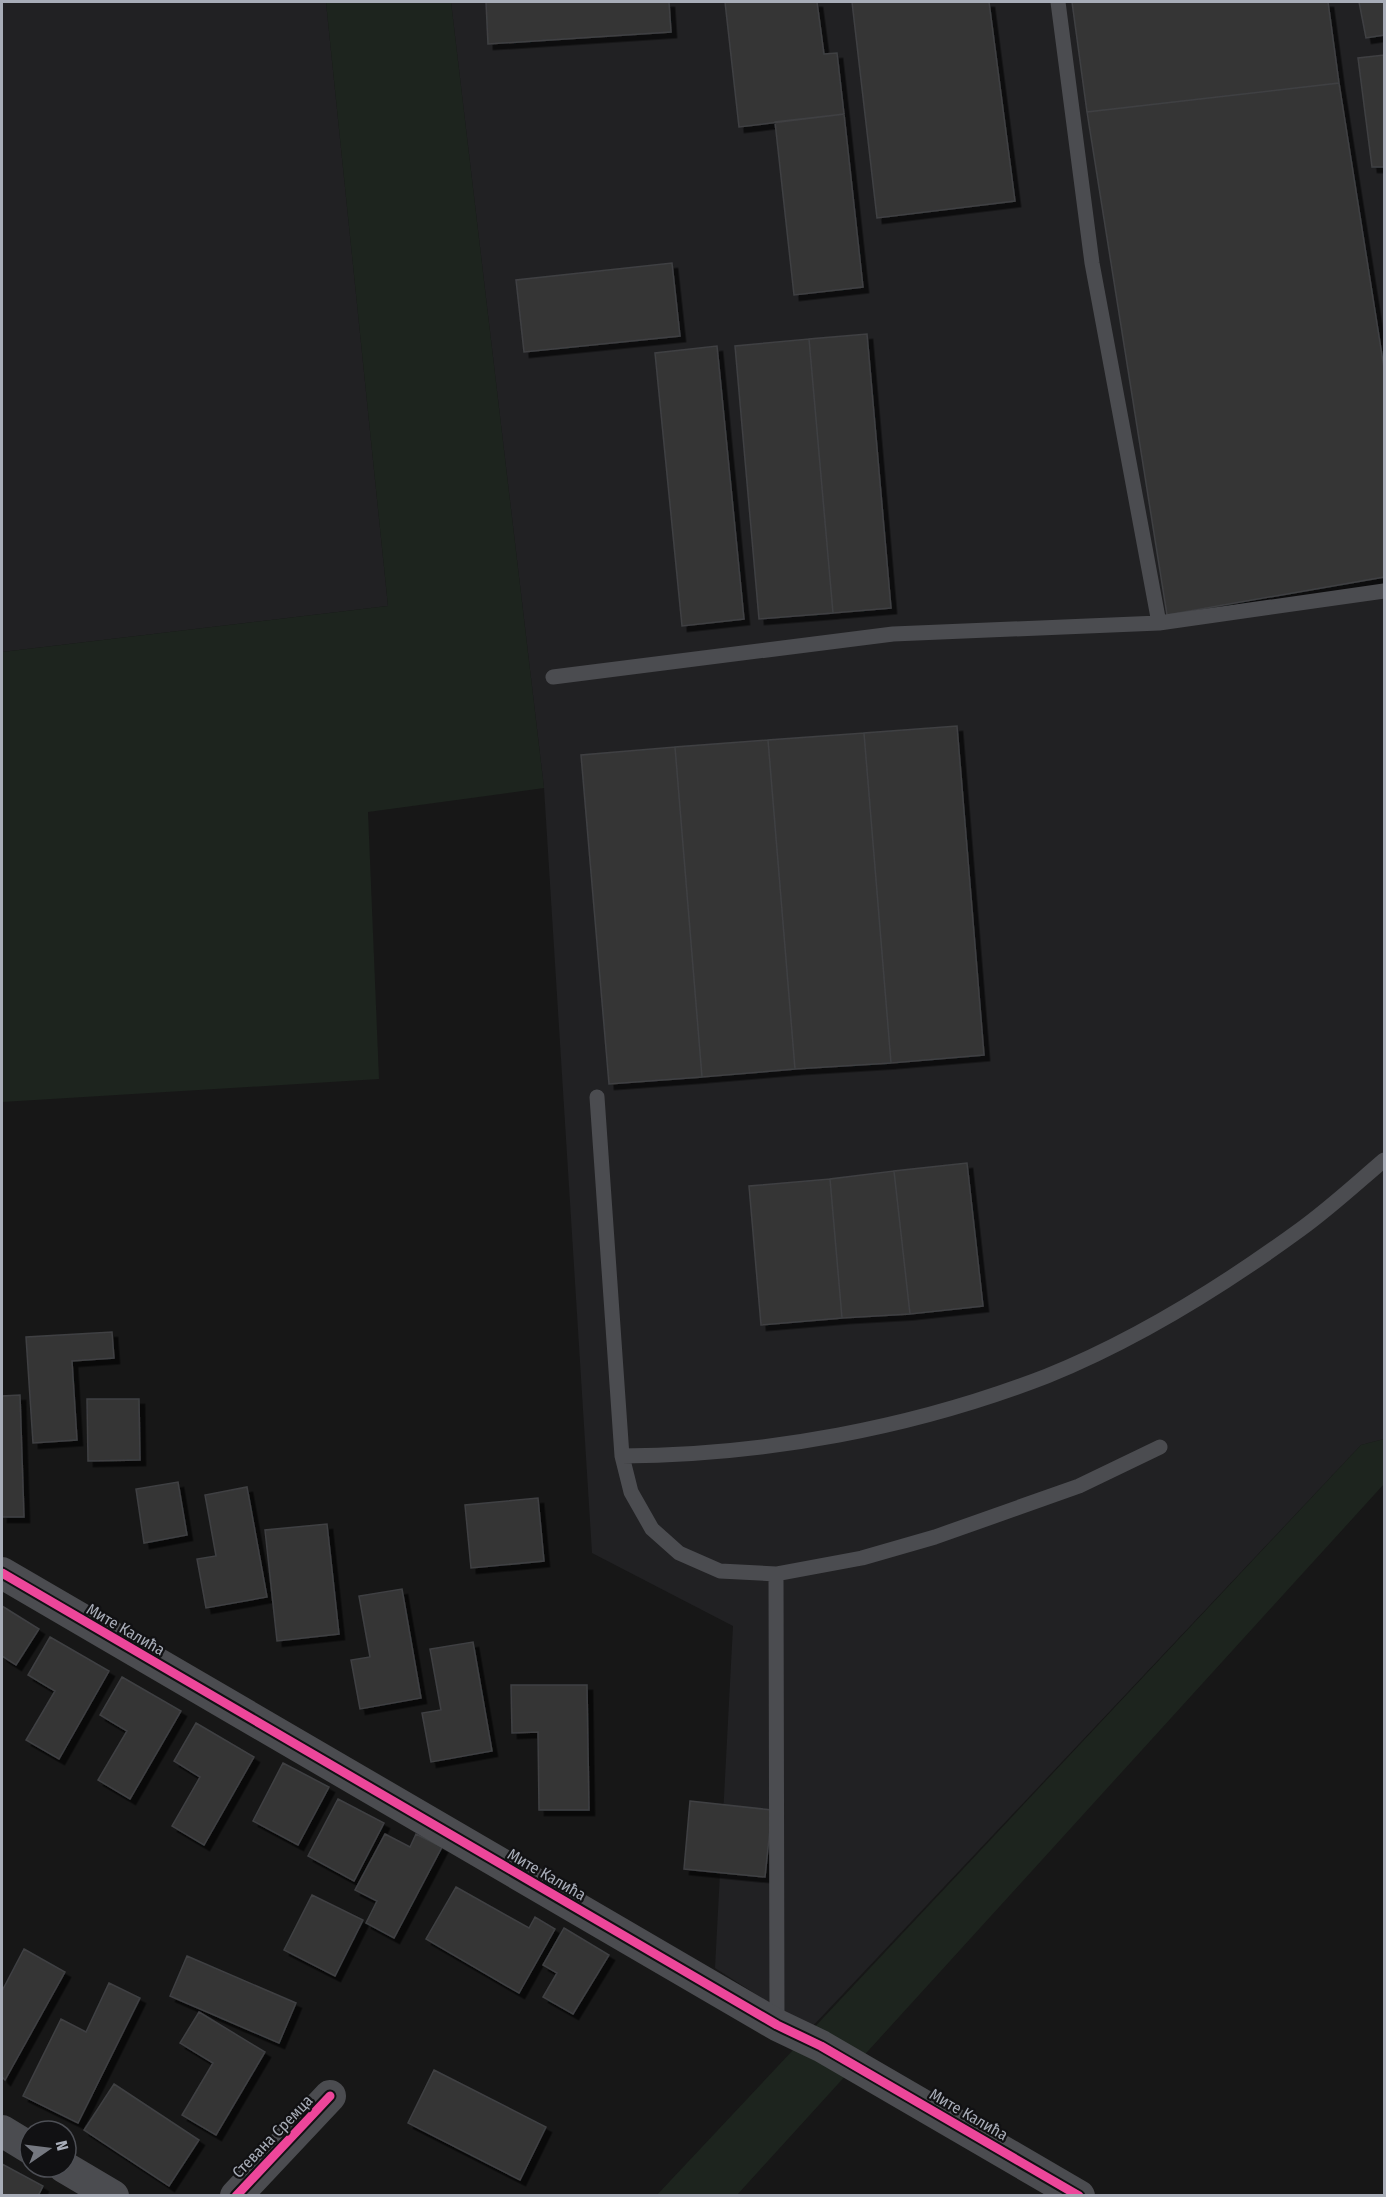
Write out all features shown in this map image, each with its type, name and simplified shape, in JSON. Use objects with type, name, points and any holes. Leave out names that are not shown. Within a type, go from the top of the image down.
[{"type":"street","name":"Мите Калића","points":[[2,1573],[777,2025],[821,2046],[1079,2196]]},
{"type":"street","name":"Стевана Сремца","points":[[236,2196],[330,2097]]},
{"type":"street","points":[[2,2131],[18,2141]]},
{"type":"street","points":[[78,2175],[113,2196]]},
{"type":"lane","points":[[1058,2],[1092,263],[1159,623]]},
{"type":"lane","points":[[553,677],[893,634],[1159,623],[1384,591]]},
{"type":"lane","points":[[597,1097],[622,1456],[631,1492],[652,1529],[679,1553],[720,1571],[776,1574],[862,1558],[935,1537],[1079,1486],[1160,1448]]},
{"type":"lane","points":[[622,1456],[680,1455],[802,1441],[891,1425],[964,1404],[1047,1375],[1128,1338],[1212,1289],[1302,1229],[1384,1160]]},
{"type":"lane","points":[[776,1574],[777,2025]]},
{"type":"shaded area","points":[[2,2],[326,2],[388,606],[2,652]]},
{"type":"shaded area","points":[[326,2],[451,2],[544,788],[368,812],[379,1079],[2,1102],[2,652],[388,606]]},
{"type":"shaded area","points":[[451,2],[1384,2],[1384,1439],[1361,1445],[810,2029],[715,1968],[733,1626],[592,1553],[544,788]]},
{"type":"shaded area","points":[[1384,1439],[1384,1484],[737,2195],[656,2196],[1361,1445]]},
{"type":"building","points":[[486,2],[669,2],[671,32],[488,44]]},
{"type":"building","points":[[725,2],[817,2],[824,54],[837,53],[844,114],[739,127]]},
{"type":"building","points":[[852,2],[989,2],[1015,201],[877,218]]},
{"type":"building","points":[[1072,2],[1328,2],[1339,83],[1087,112]]},
{"type":"building","points":[[1359,2],[1384,2],[1384,35],[1366,38]]},
{"type":"building","points":[[1384,55],[1384,167],[1372,167],[1358,58]]},
{"type":"building","points":[[1339,83],[1384,368],[1384,577],[1167,615],[1087,112]]},
{"type":"building","points":[[844,114],[863,287],[794,295],[775,122]]},
{"type":"building","points":[[672,263],[680,336],[524,352],[516,280]]},
{"type":"building","points":[[867,334],[891,608],[833,613],[809,339]]},
{"type":"building","points":[[809,339],[833,613],[759,619],[735,346]]},
{"type":"building","points":[[717,346],[744,619],[682,626],[655,353]]},
{"type":"building","points":[[957,726],[984,1055],[891,1063],[864,733]]},
{"type":"building","points":[[864,733],[891,1063],[795,1069],[768,740]]},
{"type":"building","points":[[768,740],[795,1069],[702,1077],[675,747]]},
{"type":"building","points":[[675,747],[702,1077],[609,1084],[581,755]]},
{"type":"building","points":[[967,1163],[983,1306],[910,1314],[894,1171]]},
{"type":"building","points":[[894,1171],[910,1314],[842,1318],[830,1179]]},
{"type":"building","points":[[830,1179],[842,1318],[761,1325],[749,1186]]},
{"type":"building","points":[[112,1332],[114,1358],[72,1361],[77,1440],[33,1443],[26,1337]]},
{"type":"building","points":[[20,1395],[24,1517],[2,1517],[2,1396]]},
{"type":"building","points":[[87,1399],[139,1399],[140,1460],[88,1461]]},
{"type":"building","points":[[178,1482],[187,1535],[144,1543],[136,1489]]},
{"type":"building","points":[[247,1487],[267,1597],[206,1608],[197,1559],[216,1556],[205,1495]]},
{"type":"building","points":[[538,1498],[544,1561],[471,1568],[465,1505]]},
{"type":"building","points":[[327,1524],[339,1634],[277,1641],[265,1530]]},
{"type":"building","points":[[402,1589],[421,1698],[360,1709],[351,1660],[370,1657],[359,1596]]},
{"type":"building","points":[[2,1606],[39,1629],[16,1665],[2,1656]]},
{"type":"building","points":[[50,1637],[109,1671],[59,1759],[26,1740],[55,1691],[28,1675]]},
{"type":"building","points":[[473,1642],[492,1751],[431,1762],[422,1713],[441,1710],[430,1649]]},
{"type":"building","points":[[122,1677],[181,1711],[130,1799],[98,1780],[127,1731],[100,1715]]},
{"type":"building","points":[[511,1685],[587,1685],[589,1810],[539,1810],[538,1732],[512,1733]]},
{"type":"building","points":[[196,1723],[254,1757],[204,1845],[172,1826],[200,1777],[174,1761]]},
{"type":"building","points":[[283,1763],[329,1787],[298,1845],[253,1821]]},
{"type":"building","points":[[338,1799],[384,1823],[354,1881],[308,1856]]},
{"type":"building","points":[[690,1801],[772,1810],[765,1877],[684,1869]]},
{"type":"building","points":[[385,1834],[410,1847],[416,1834],[442,1847],[394,1938],[366,1923],[377,1901],[355,1890]]},
{"type":"building","points":[[456,1887],[529,1928],[535,1917],[555,1929],[519,1993],[426,1939]]},
{"type":"building","points":[[312,1895],[363,1920],[335,1976],[284,1950]]},
{"type":"building","points":[[564,1928],[609,1955],[573,2014],[543,1997],[557,1973],[543,1965]]},
{"type":"building","points":[[24,1949],[65,1972],[5,2080],[2,2077],[2,1991]]},
{"type":"building","points":[[187,1956],[296,2003],[279,2043],[170,1996]]},
{"type":"building","points":[[109,1983],[140,1998],[78,2123],[78,2119],[70,2119],[23,2096],[61,2019],[86,2032]]},
{"type":"building","points":[[199,2012],[265,2052],[216,2135],[182,2115],[213,2063],[180,2043]]},
{"type":"building","points":[[434,2070],[546,2127],[520,2180],[408,2123]]},
{"type":"building","points":[[114,2084],[199,2140],[169,2186],[84,2130]]},
{"type":"building","points":[[2,2164],[18,2173],[18,2179],[30,2179],[43,2186],[38,2196],[2,2196]]},
{"type":"cycle path","points":[[2,1573],[777,2025],[821,2046],[1079,2196]]},
{"type":"cycle path","points":[[236,2196],[330,2096]]}]
